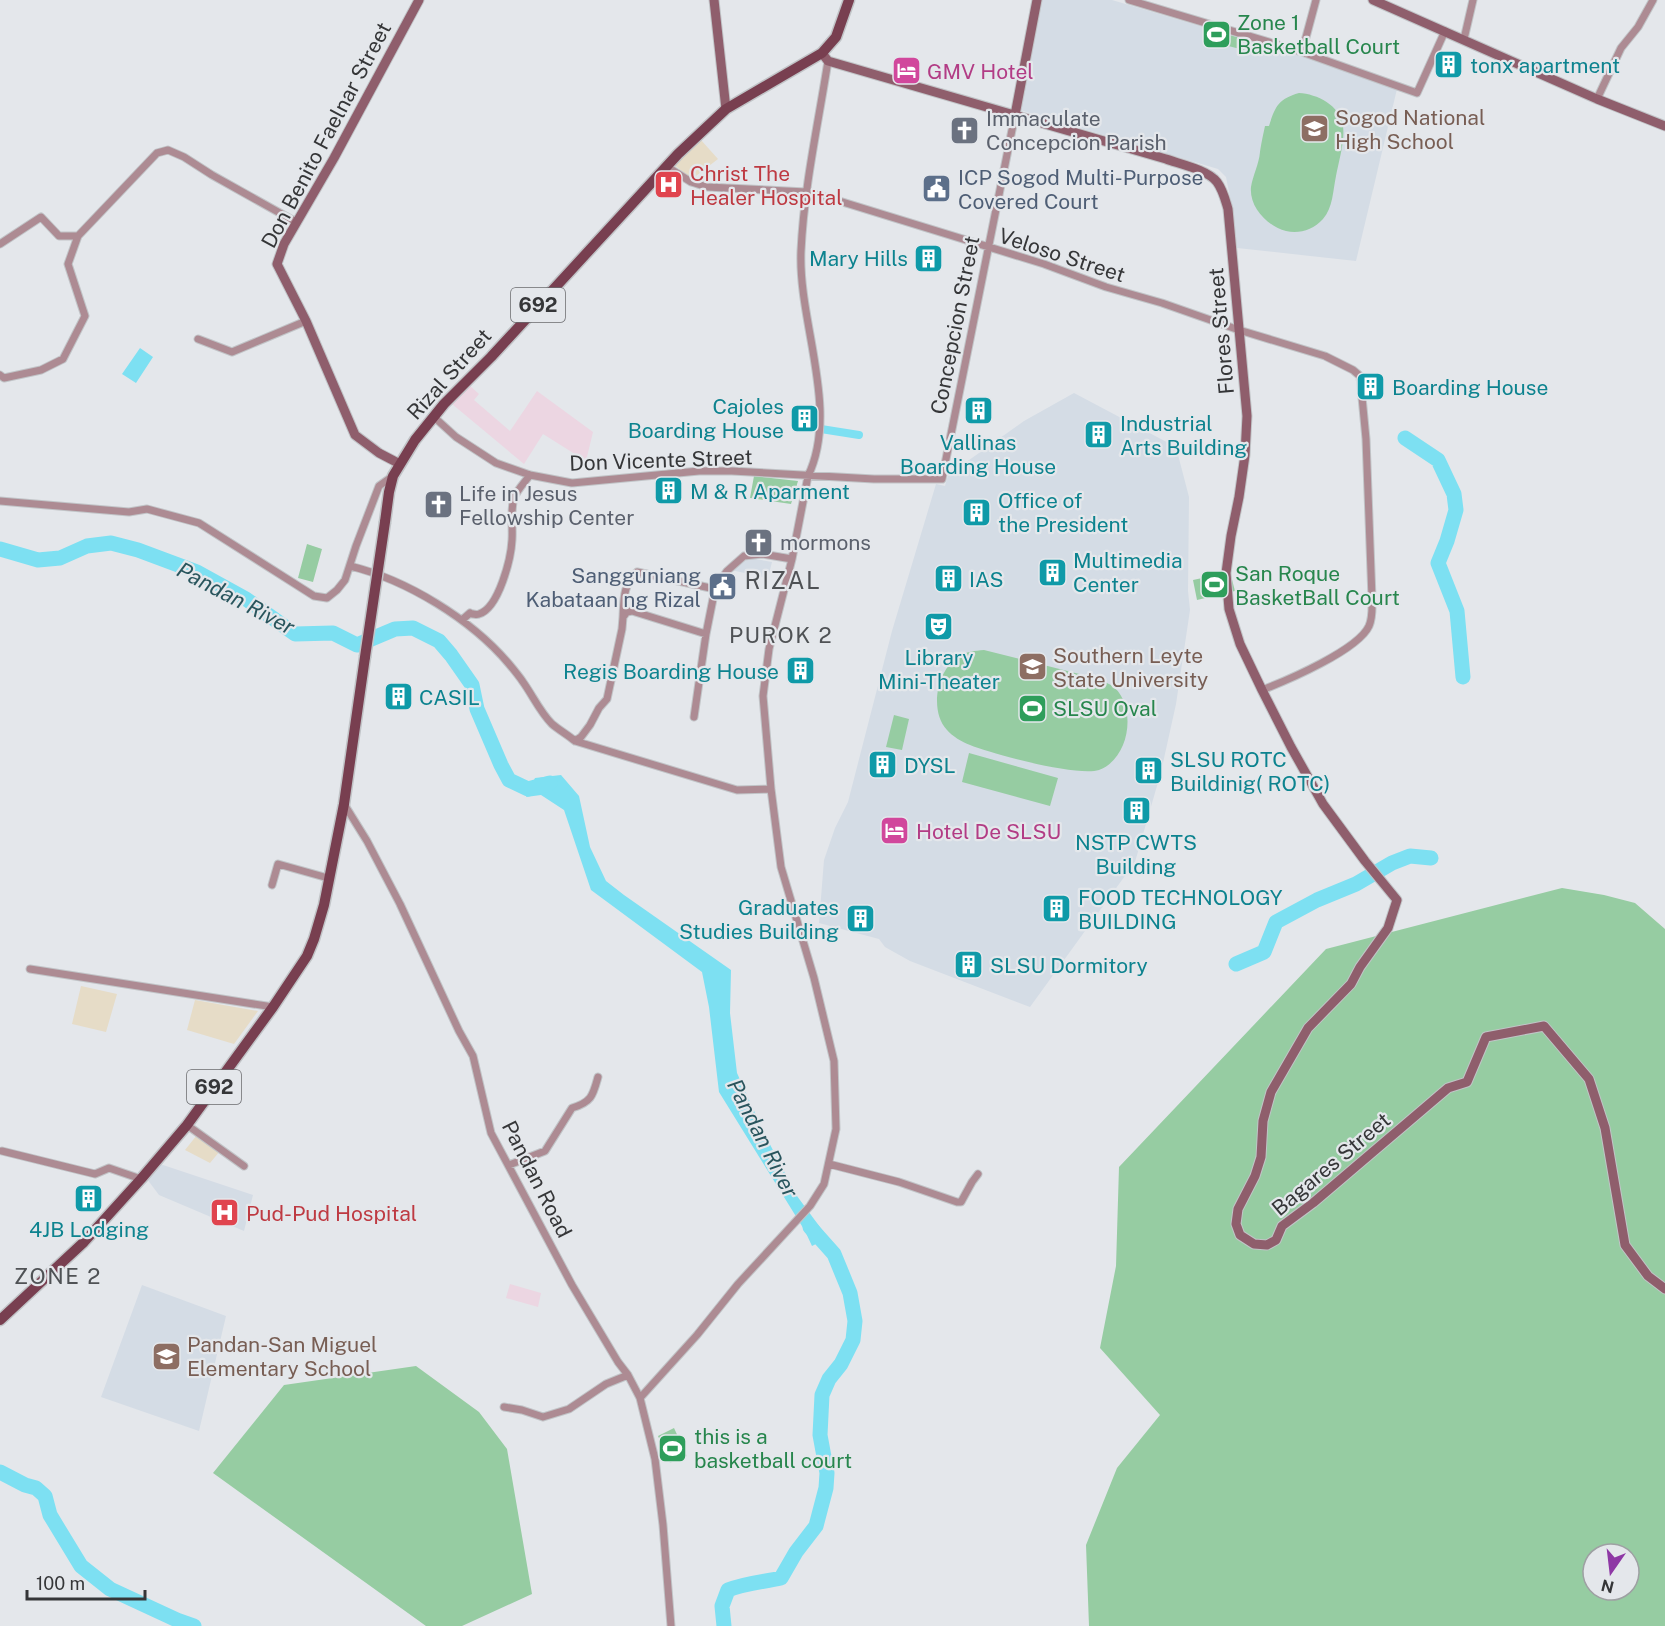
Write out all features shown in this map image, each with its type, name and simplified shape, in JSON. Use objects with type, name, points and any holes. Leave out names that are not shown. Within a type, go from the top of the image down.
[{"type":"main road","name":"Rizal Street","points":[[344,804],[389,492],[393,476],[415,440],[666,166],[726,109],[825,57],[836,37],[849,0]]},
{"type":"main road","name":"692","points":[[0,1320],[84,1242],[187,1125],[273,1007],[307,956],[324,905],[344,804]]},
{"type":"street","name":"Don Benito Faelnar Street","points":[[400,464],[379,453],[355,435],[306,321],[277,264],[284,244],[334,158],[419,0]]},
{"type":"street","points":[[714,0],[726,109]]},
{"type":"street","name":"Concepcion Street","points":[[942,479],[1037,0]]},
{"type":"street","points":[[1130,0],[1302,52],[1417,93],[1445,32]]},
{"type":"street","points":[[1158,8],[1160,0]]},
{"type":"street","points":[[1302,52],[1316,0]]},
{"type":"street","points":[[1373,0],[1597,99],[1665,126]]},
{"type":"street","points":[[1464,39],[1473,0]]},
{"type":"street","points":[[1597,99],[1621,48],[1638,27],[1653,0]]},
{"type":"street","points":[[640,1398],[810,1206],[824,1184],[836,1129],[834,1061],[814,978],[781,867],[763,696],[770,649],[792,560],[821,421],[817,374],[804,302],[801,254],[806,192],[825,57]]},
{"type":"street","name":"Flores Street","points":[[825,57],[1157,156],[1202,172],[1216,180],[1223,192],[1228,209],[1247,416],[1245,455],[1226,573],[1229,609],[1240,644],[1291,747],[1323,804],[1365,861]]},
{"type":"street","points":[[0,375],[4,378],[42,370],[63,359],[85,316],[68,264],[78,236],[157,153],[168,150],[184,157],[296,222]]},
{"type":"street","name":"Veloso Street","points":[[666,166],[691,182],[707,188],[806,192],[923,227],[1325,356],[1360,376],[1366,439],[1372,619],[1369,627],[1361,636],[1344,650],[1262,690]]},
{"type":"street","points":[[0,244],[41,217],[59,236],[78,236]]},
{"type":"street","points":[[198,339],[232,352],[306,321]]},
{"type":"street","name":"Don Vicente Street","points":[[434,417],[456,437],[496,463],[530,475],[572,483],[699,471],[874,479],[942,479]]},
{"type":"street","points":[[462,620],[470,614],[480,614],[492,604],[498,594],[508,566],[514,496],[530,475]]},
{"type":"street","points":[[0,501],[129,512],[147,509],[199,523],[314,596],[327,597],[338,590],[345,580],[379,486],[393,476]]},
{"type":"street","points":[[694,717],[715,589],[727,571],[744,556],[762,554],[792,560]]},
{"type":"street","points":[[350,566],[419,592],[462,620],[506,661],[553,724],[575,741],[737,790],[771,789]]},
{"type":"street","points":[[575,741],[581,737],[607,699],[622,630],[628,580],[637,572],[715,589]]},
{"type":"street","points":[[623,617],[627,612],[632,611],[706,634]]},
{"type":"street","name":"Pandan Road","points":[[344,804],[400,904],[473,1056],[491,1133],[572,1285],[640,1398],[655,1459],[671,1626]]},
{"type":"street","name":"Bagares Street","points":[[1365,861],[1397,900],[1388,928],[1360,967],[1351,984],[1308,1028],[1270,1092],[1263,1121],[1261,1157],[1255,1176],[1238,1209],[1236,1224],[1240,1235],[1254,1244],[1267,1245],[1276,1240],[1282,1226],[1322,1196],[1448,1088],[1467,1082],[1486,1037],[1544,1026],[1589,1079],[1605,1128],[1624,1245],[1648,1276],[1665,1288]]},
{"type":"street","points":[[272,885],[278,864],[328,878]]},
{"type":"street","points":[[30,969],[273,1007]]},
{"type":"street","points":[[509,1165],[545,1150],[572,1108],[585,1104],[593,1095],[598,1077]]},
{"type":"street","points":[[187,1125],[244,1166]]},
{"type":"street","points":[[2,1151],[95,1174],[109,1168],[141,1179]]},
{"type":"street","points":[[829,1164],[899,1182],[957,1202],[961,1202],[978,1174]]},
{"type":"street","points":[[504,1407],[543,1417],[569,1409],[606,1384],[628,1376]]},
{"type":"shaded area","points":[[1042,0],[1112,0],[1301,56],[1397,89],[1356,261],[1237,248],[1226,177],[1218,169],[1020,110]]},
{"type":"shaded area","points":[[701,140],[718,159],[692,179],[673,164]]},
{"type":"shaded area","points":[[469,385],[479,394],[474,400],[510,431],[537,391],[593,432],[586,461],[543,434],[524,464],[452,404]]},
{"type":"shaded area","name":"Southern Leyte State University","points":[[1074,393],[1176,447],[1189,497],[1188,591],[1190,610],[1176,704],[1161,772],[1135,862],[1030,1007],[910,961],[885,947],[879,939],[819,923],[824,860],[835,828],[848,802],[892,631],[936,484],[945,486],[948,475],[1024,421]]},
{"type":"shaded area","points":[[750,558],[772,562],[768,578],[731,570],[740,561]]},
{"type":"shaded area","points":[[81,986],[117,994],[106,1032],[72,1024]]},
{"type":"shaded area","points":[[195,1000],[258,1011],[234,1044],[187,1030]]},
{"type":"shaded area","points":[[197,1135],[220,1151],[210,1163],[185,1150]]},
{"type":"shaded area","name":"Pud-Pud Hospital","points":[[160,1164],[253,1195],[244,1231],[159,1195],[147,1179]]},
{"type":"shaded area","points":[[510,1284],[541,1293],[538,1307],[506,1298]]},
{"type":"shaded area","name":"Pandan-San Miguel Elementary School","points":[[142,1285],[226,1316],[199,1431],[101,1397]]},
{"type":"green space","name":"Zone 1 Basketball Court","points":[[1207,29],[1248,40],[1244,50],[1205,40]]},
{"type":"green space","points":[[1299,93],[1320,98],[1333,107],[1341,119],[1343,138],[1329,210],[1319,223],[1301,231],[1291,232],[1272,225],[1261,215],[1253,202],[1251,187],[1265,126],[1269,126],[1282,101]]},
{"type":"green space","points":[[754,476],[798,481],[791,504],[750,498]]},
{"type":"green space","points":[[307,544],[322,549],[313,582],[298,578]]},
{"type":"green space","name":"San Roque BasketBall Court","points":[[1230,572],[1235,591],[1197,600],[1193,580]]},
{"type":"green space","name":"SLSU Oval","points":[[984,650],[1099,679],[1113,687],[1122,697],[1128,721],[1127,733],[1117,756],[1099,770],[1073,770],[1035,764],[996,754],[957,739],[941,722],[938,712],[938,691],[941,681],[945,671],[958,657],[967,652]]},
{"type":"green space","points":[[894,715],[909,719],[902,750],[886,747]]},
{"type":"green space","points":[[969,753],[1058,778],[1050,806],[962,782]]},
{"type":"green space","points":[[1562,888],[1635,903],[1665,929],[1665,1626],[1089,1626],[1086,1545],[1117,1468],[1160,1415],[1100,1348],[1116,1266],[1119,1167],[1326,949]]},
{"type":"green space","points":[[416,1366],[479,1412],[507,1449],[532,1594],[462,1626],[426,1626],[213,1473],[284,1385]]},
{"type":"green space","name":"this is a basketball court","points":[[674,1428],[687,1456],[670,1463],[658,1436]]},
{"type":"water","points":[[140,348],[153,357],[136,383],[122,374]]},
{"type":"water","points":[[561,775],[579,796],[590,847],[606,881],[731,970],[730,1013],[737,1073],[764,1133],[797,1196],[828,1238],[812,1246],[719,1092],[709,1007],[702,972],[591,890],[564,810],[541,795],[526,797],[535,778]]},
{"type":"waterway","points":[[821,429],[859,435]]},
{"type":"waterway","points":[[1405,438],[1438,460],[1454,494],[1456,510],[1438,563],[1457,611],[1463,677]]},
{"type":"waterway","name":"Pandan River","points":[[0,549],[38,560],[60,558],[87,546],[111,543],[138,550],[197,572],[246,599],[295,634],[333,633],[357,645],[395,629],[413,628],[439,641],[472,685],[477,709],[509,780],[528,789],[550,783]]},
{"type":"waterway","points":[[1236,964],[1264,952],[1276,922],[1317,900],[1356,884],[1392,863],[1410,856],[1431,858]]},
{"type":"waterway","name":"Pandan River","points":[[724,1626],[722,1606],[728,1590],[781,1578],[796,1552],[816,1526],[826,1488],[827,1473],[820,1435],[822,1395],[853,1340],[855,1321],[850,1293],[834,1254],[810,1227]]},
{"type":"waterway","points":[[0,1472],[36,1488],[45,1496],[50,1515],[81,1566],[110,1589],[194,1626]]},
{"type":"place","name":"Zone 1 Basketball Court","points":[[1216,34]]},
{"type":"place","name":"tonx apartment","points":[[1449,65]]},
{"type":"place","name":"GMV Hotel","points":[[906,71]]},
{"type":"place","name":"Sogod National High School","points":[[1314,129]]},
{"type":"place","name":"Immaculate Concepcion Parish","points":[[965,130]]},
{"type":"place","name":"Christ The Healer Hospital","points":[[669,185]]},
{"type":"place","name":"ICP Sogod Multi-Purpose Covered Court","points":[[937,189]]},
{"type":"place","name":"Mary Hills","points":[[929,258]]},
{"type":"place","name":"Boarding House","points":[[1371,387]]},
{"type":"place","name":"Vallinas Boarding House","points":[[978,411]]},
{"type":"place","name":"Cajoles Boarding House","points":[[805,418]]},
{"type":"place","name":"Industrial Arts Building","points":[[1099,435]]},
{"type":"place","name":"M & R Aparment","points":[[669,491]]},
{"type":"place","name":"Life in Jesus Fellowship Center","points":[[438,505]]},
{"type":"place","name":"Office of the President","points":[[977,512]]},
{"type":"place","name":"mormons","points":[[759,542]]},
{"type":"place","name":"Multimedia Center","points":[[1052,572]]},
{"type":"place","name":"IAS","points":[[948,579]]},
{"type":"place","name":"San Roque BasketBall Court","points":[[1214,585]]},
{"type":"place","name":"Sangguniang Kabataan ng Rizal","points":[[722,587]]},
{"type":"place","name":"Library Mini-Theater","points":[[939,626]]},
{"type":"place","name":"Southern Leyte State University","points":[[1032,667]]},
{"type":"place","name":"Regis Boarding House","points":[[800,671]]},
{"type":"place","name":"CASIL","points":[[398,697]]},
{"type":"place","name":"SLSU Oval","points":[[1032,708]]},
{"type":"place","name":"DYSL","points":[[883,765]]},
{"type":"place","name":"SLSU ROTC Buildinig( ROTC)","points":[[1149,771]]},
{"type":"place","name":"NSTP CWTS Building","points":[[1136,811]]},
{"type":"place","name":"Hotel De SLSU","points":[[895,831]]},
{"type":"place","name":"FOOD TECHNOLOGY BUILDING","points":[[1057,909]]},
{"type":"place","name":"Graduates Studies Building","points":[[860,919]]},
{"type":"place","name":"SLSU Dormitory","points":[[969,965]]},
{"type":"place","name":"4JB Lodging","points":[[89,1198]]},
{"type":"place","name":"Pud-Pud Hospital","points":[[225,1213]]},
{"type":"place","name":"Pandan-San Miguel Elementary School","points":[[166,1356]]},
{"type":"place","name":"this is a basketball court","points":[[673,1448]]},
{"type":"district","name":"RIZAL","points":[[783,580]]},
{"type":"district","name":"PUROK 2","points":[[781,635]]},
{"type":"district","name":"ZONE 2","points":[[58,1276]]}]
